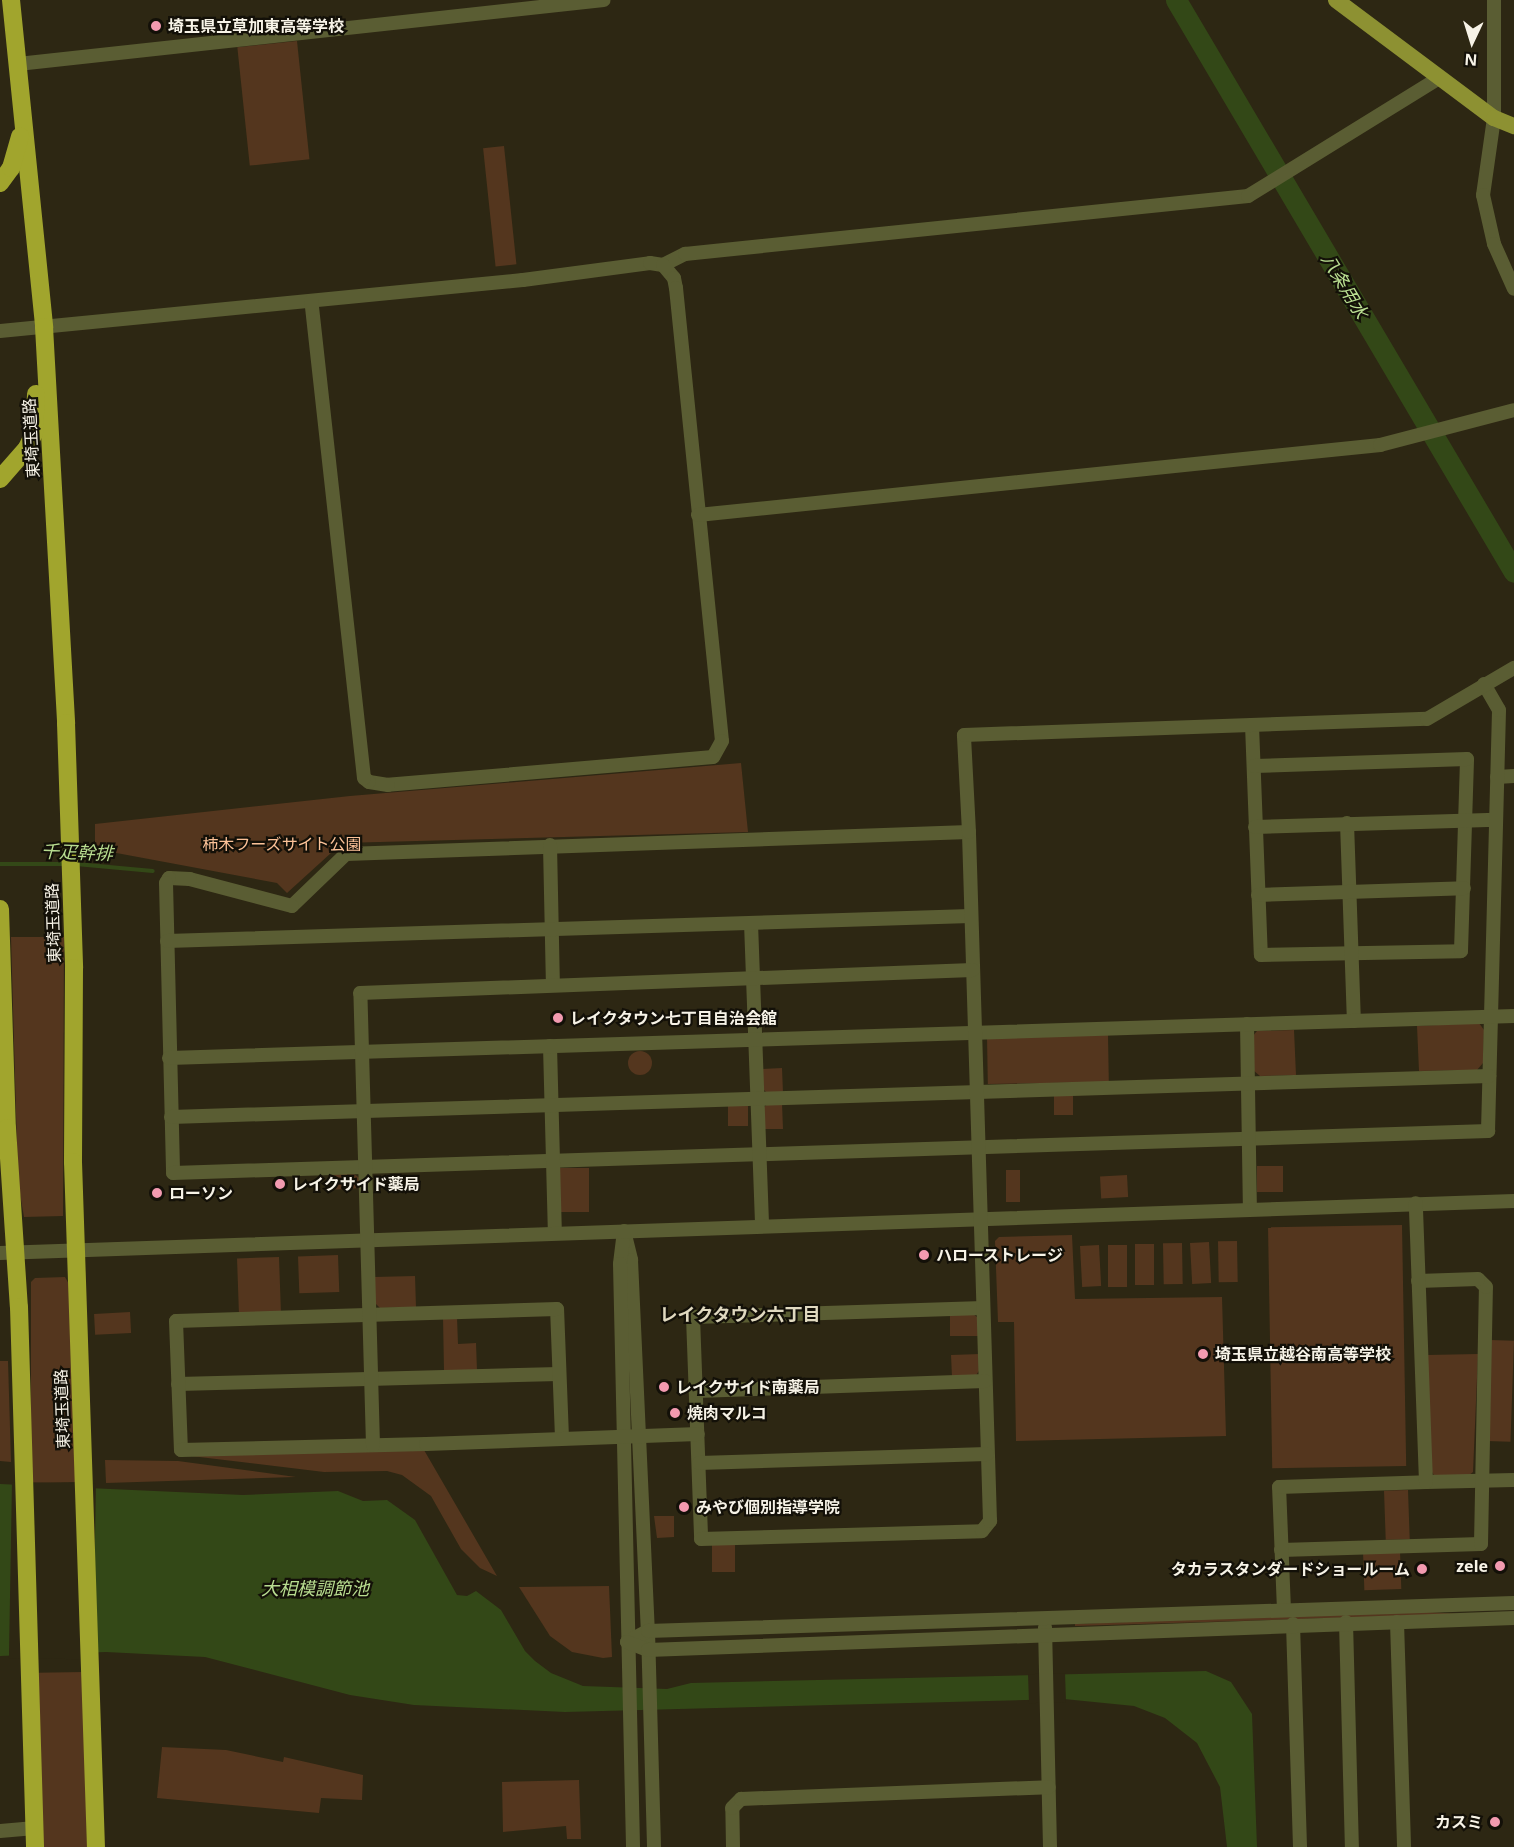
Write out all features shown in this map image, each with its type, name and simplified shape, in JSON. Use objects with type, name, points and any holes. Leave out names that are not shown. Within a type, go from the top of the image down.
[{"type":"highway","name":"東埼玉道路","points":[[11,0],[44,327],[70,865],[76,1248],[96,1847]]},
{"type":"highway","points":[[0,183],[16,153],[22,114]]},
{"type":"highway","points":[[0,479],[27,448],[34,434],[37,413],[34,360],[44,327]]},
{"type":"highway","points":[[0,909],[7,1128],[8,1252],[24,1466],[35,1847]]},
{"type":"main road","points":[[1336,0],[1494,118],[1514,126]]},
{"type":"street","points":[[18,64],[522,4],[604,0]]},
{"type":"street","points":[[1494,0],[1494,118],[1483,195],[1494,244],[1514,289]]},
{"type":"street","points":[[663,266],[685,254],[1248,196],[1439,78]]},
{"type":"street","points":[[0,331],[311,301],[650,263],[663,266],[674,278],[676,288],[722,741],[713,756],[388,785],[369,782],[360,762],[311,301]]},
{"type":"street","points":[[698,515],[1368,446],[1514,410]]},
{"type":"street","points":[[983,1308],[693,1317],[701,1539],[982,1531],[990,1521],[969,831],[964,735],[1427,719],[1514,668]]},
{"type":"street","points":[[969,831],[346,854],[292,906],[257,894],[176,876],[166,883],[173,1173],[1488,1131],[1499,710],[1484,684]]},
{"type":"street","points":[[1252,725],[1260,955],[1461,951],[1467,759],[1254,766]]},
{"type":"street","points":[[1497,777],[1514,776]]},
{"type":"street","points":[[1255,827],[1466,819],[1496,820]]},
{"type":"street","points":[[1347,823],[1353,1021]]},
{"type":"street","points":[[550,846],[553,985]]},
{"type":"street","points":[[1258,895],[1464,888]]},
{"type":"street","points":[[167,942],[551,927],[971,916]]},
{"type":"street","points":[[751,923],[762,1225]]},
{"type":"street","points":[[373,1445],[360,993],[973,970]]},
{"type":"street","points":[[169,1058],[1514,1016]]},
{"type":"street","points":[[1247,1024],[1250,1208]]},
{"type":"street","points":[[550,1046],[551,1160],[555,1233]]},
{"type":"street","points":[[171,1116],[363,1112],[757,1097],[1489,1076]]},
{"type":"street","points":[[8,1252],[1250,1208],[1514,1201]]},
{"type":"street","points":[[1416,1203],[1426,1482]]},
{"type":"street","points":[[624,1231],[631,1260],[627,1642],[633,1847]]},
{"type":"street","points":[[1281,1550],[1481,1544],[1480,1480],[1486,1287],[1478,1279],[1418,1281]]},
{"type":"street","points":[[562,1438],[557,1310],[368,1314],[176,1322],[180,1450],[698,1434]]},
{"type":"street","points":[[178,1384],[559,1374]]},
{"type":"street","points":[[696,1391],[985,1381]]},
{"type":"street","points":[[630,1435],[648,1631],[654,1847]]},
{"type":"street","points":[[699,1463],[987,1454]]},
{"type":"street","points":[[1284,1610],[1279,1487],[1514,1480]]},
{"type":"street","points":[[627,1642],[648,1631],[1514,1603]]},
{"type":"street","points":[[627,1642],[648,1650],[1046,1636],[1346,1622],[1514,1618]]},
{"type":"street","points":[[1045,1619],[1050,1847]]},
{"type":"street","points":[[1346,1622],[1352,1847]]},
{"type":"street","points":[[1397,1622],[1404,1847]]},
{"type":"street","points":[[1293,1624],[1300,1847]]},
{"type":"street","points":[[733,1847],[732,1808],[741,1799],[1049,1787]]},
{"type":"street","points":[[0,1830],[35,1828]]},
{"type":"green space","points":[[297,41],[309,159],[250,166],[237,47]]},
{"type":"green space","points":[[504,146],[516,264],[496,267],[483,148]]},
{"type":"green space","name":"柿木フーズサイト公園","points":[[741,763],[748,832],[342,843],[287,893],[277,883],[95,849],[95,824],[350,796]]},
{"type":"green space","points":[[11,937],[64,937],[63,1216],[24,1217],[18,1183]]},
{"type":"green space","points":[[1479,1023],[1484,1030],[1483,1063],[1477,1070],[1419,1071],[1417,1026]]},
{"type":"green space","points":[[1294,1030],[1296,1075],[1260,1076],[1253,1070],[1252,1037],[1257,1031]]},
{"type":"green space","points":[[1108,1035],[1109,1082],[988,1084],[987,1037]]},
{"type":"green space","points":[[640,1051],[648,1055],[652,1063],[648,1071],[640,1075],[632,1071],[628,1063],[632,1055]]},
{"type":"green space","points":[[782,1068],[783,1093],[767,1093],[763,1089],[762,1069]]},
{"type":"green space","points":[[1054,1094],[1073,1094],[1073,1115],[1054,1115]]},
{"type":"green space","points":[[769,1103],[782,1103],[783,1129],[763,1129],[763,1108]]},
{"type":"green space","points":[[728,1106],[748,1106],[748,1126],[728,1126]]},
{"type":"green space","points":[[1257,1166],[1283,1166],[1283,1192],[1257,1192]]},
{"type":"green space","points":[[559,1168],[589,1168],[589,1212],[559,1212]]},
{"type":"green space","points":[[1006,1170],[1020,1170],[1020,1202],[1006,1202]]},
{"type":"green space","points":[[330,1174],[354,1174],[361,1179],[361,1188],[330,1190]]},
{"type":"green space","points":[[1127,1175],[1128,1197],[1101,1198],[1100,1176]]},
{"type":"green space","points":[[1402,1225],[1406,1466],[1272,1468],[1268,1227]]},
{"type":"green space","points":[[1072,1235],[1075,1299],[1222,1297],[1226,1436],[1016,1441],[1014,1322],[998,1322],[995,1241],[999,1237]]},
{"type":"green space","points":[[1218,1241],[1237,1241],[1238,1282],[1219,1282]]},
{"type":"green space","points":[[1209,1242],[1211,1283],[1192,1284],[1190,1243]]},
{"type":"green space","points":[[1163,1243],[1182,1243],[1183,1284],[1164,1284]]},
{"type":"green space","points":[[1135,1244],[1154,1244],[1154,1285],[1135,1285]]},
{"type":"green space","points":[[1099,1245],[1101,1286],[1082,1287],[1080,1246]]},
{"type":"green space","points":[[1108,1245],[1127,1245],[1127,1287],[1108,1287]]},
{"type":"green space","points":[[338,1255],[339,1292],[299,1293],[298,1256]]},
{"type":"green space","points":[[279,1257],[281,1312],[239,1313],[237,1258]]},
{"type":"green space","points":[[415,1276],[416,1307],[380,1308],[375,1303],[374,1277]]},
{"type":"green space","points":[[65,1277],[70,1286],[77,1482],[31,1483],[31,1282],[35,1278]]},
{"type":"green space","points":[[130,1312],[131,1333],[95,1335],[94,1314]]},
{"type":"green space","points":[[972,1313],[978,1318],[979,1336],[950,1336],[950,1314]]},
{"type":"green space","points":[[443,1317],[457,1317],[458,1344],[476,1343],[477,1371],[444,1371]]},
{"type":"green space","points":[[1490,1340],[1514,1341],[1510,1442],[1486,1441]]},
{"type":"green space","points":[[980,1354],[980,1369],[975,1377],[952,1377],[951,1355]]},
{"type":"green space","points":[[1478,1354],[1473,1472],[1468,1476],[1435,1477],[1432,1472],[1427,1355]]},
{"type":"green space","points":[[0,1361],[8,1361],[11,1462],[0,1461]]},
{"type":"green space","points":[[424,1450],[497,1576],[480,1568],[461,1549],[431,1496],[402,1475],[387,1471],[324,1472],[191,1456]]},
{"type":"green space","points":[[105,1460],[178,1461],[296,1477],[106,1483]]},
{"type":"green space","points":[[1408,1490],[1410,1539],[1386,1540],[1384,1491]]},
{"type":"green space","points":[[654,1516],[674,1516],[674,1537],[657,1538]]},
{"type":"green space","points":[[712,1543],[735,1543],[735,1572],[712,1572]]},
{"type":"green space","points":[[1400,1551],[1401,1589],[1364,1590],[1363,1552]]},
{"type":"green space","points":[[609,1586],[612,1657],[603,1658],[572,1652],[550,1636],[519,1587]]},
{"type":"green space","points":[[1410,1611],[1462,1614],[1075,1626],[1075,1624]]},
{"type":"green space","points":[[84,1672],[87,1847],[40,1847],[37,1673]]},
{"type":"green space","points":[[162,1747],[226,1750],[283,1762],[284,1757],[363,1775],[362,1800],[321,1798],[319,1813],[157,1798]]},
{"type":"green space","points":[[579,1780],[581,1839],[567,1839],[566,1826],[503,1832],[502,1782]]},
{"type":"water","name":"大相模調節池","points":[[0,1484],[243,1495],[338,1491],[363,1501],[387,1500],[415,1520],[457,1595],[467,1596],[476,1591],[501,1610],[525,1651],[535,1661],[551,1673],[583,1686],[667,1689],[691,1683],[1206,1671],[1231,1682],[1252,1714],[1257,1847],[1227,1847],[1220,1787],[1197,1743],[1165,1718],[1134,1706],[1064,1699],[565,1712],[414,1705],[350,1695],[205,1657],[106,1652],[0,1656]]},
{"type":"pier","points":[[12,1482],[96,1483],[93,1659],[9,1658]]},
{"type":"pier","points":[[1065,1673],[1066,1702],[1029,1703],[1028,1674]]},
{"type":"waterway","name":"八条用水","points":[[1176,0],[1514,572]]},
{"type":"waterway","name":"千疋幹排","points":[[0,864],[66,864]]},
{"type":"waterway","name":"千疋幹排","points":[[76,864],[153,871]]},
{"type":"place","name":"埼玉県立草加東高等学校","points":[[156,26]]},
{"type":"place","name":"レイクタウン七丁目自治会館","points":[[558,1018]]},
{"type":"place","name":"レイクサイド薬局","points":[[280,1184]]},
{"type":"place","name":"ローソン","points":[[157,1193]]},
{"type":"place","name":"ハローストレージ","points":[[924,1255]]},
{"type":"place","name":"埼玉県立越谷南高等学校","points":[[1203,1354]]},
{"type":"place","name":"レイクサイド南薬局","points":[[664,1387]]},
{"type":"place","name":"焼肉マルコ","points":[[675,1413]]},
{"type":"place","name":"みやび個別指導学院","points":[[684,1507]]},
{"type":"place","name":"zele","points":[[1500,1566]]},
{"type":"place","name":"タカラスタンダードショールーム","points":[[1422,1569]]},
{"type":"place","name":"カスミ","points":[[1495,1822]]},
{"type":"district","name":"レイクタウン六丁目","points":[[740,1314]]}]
